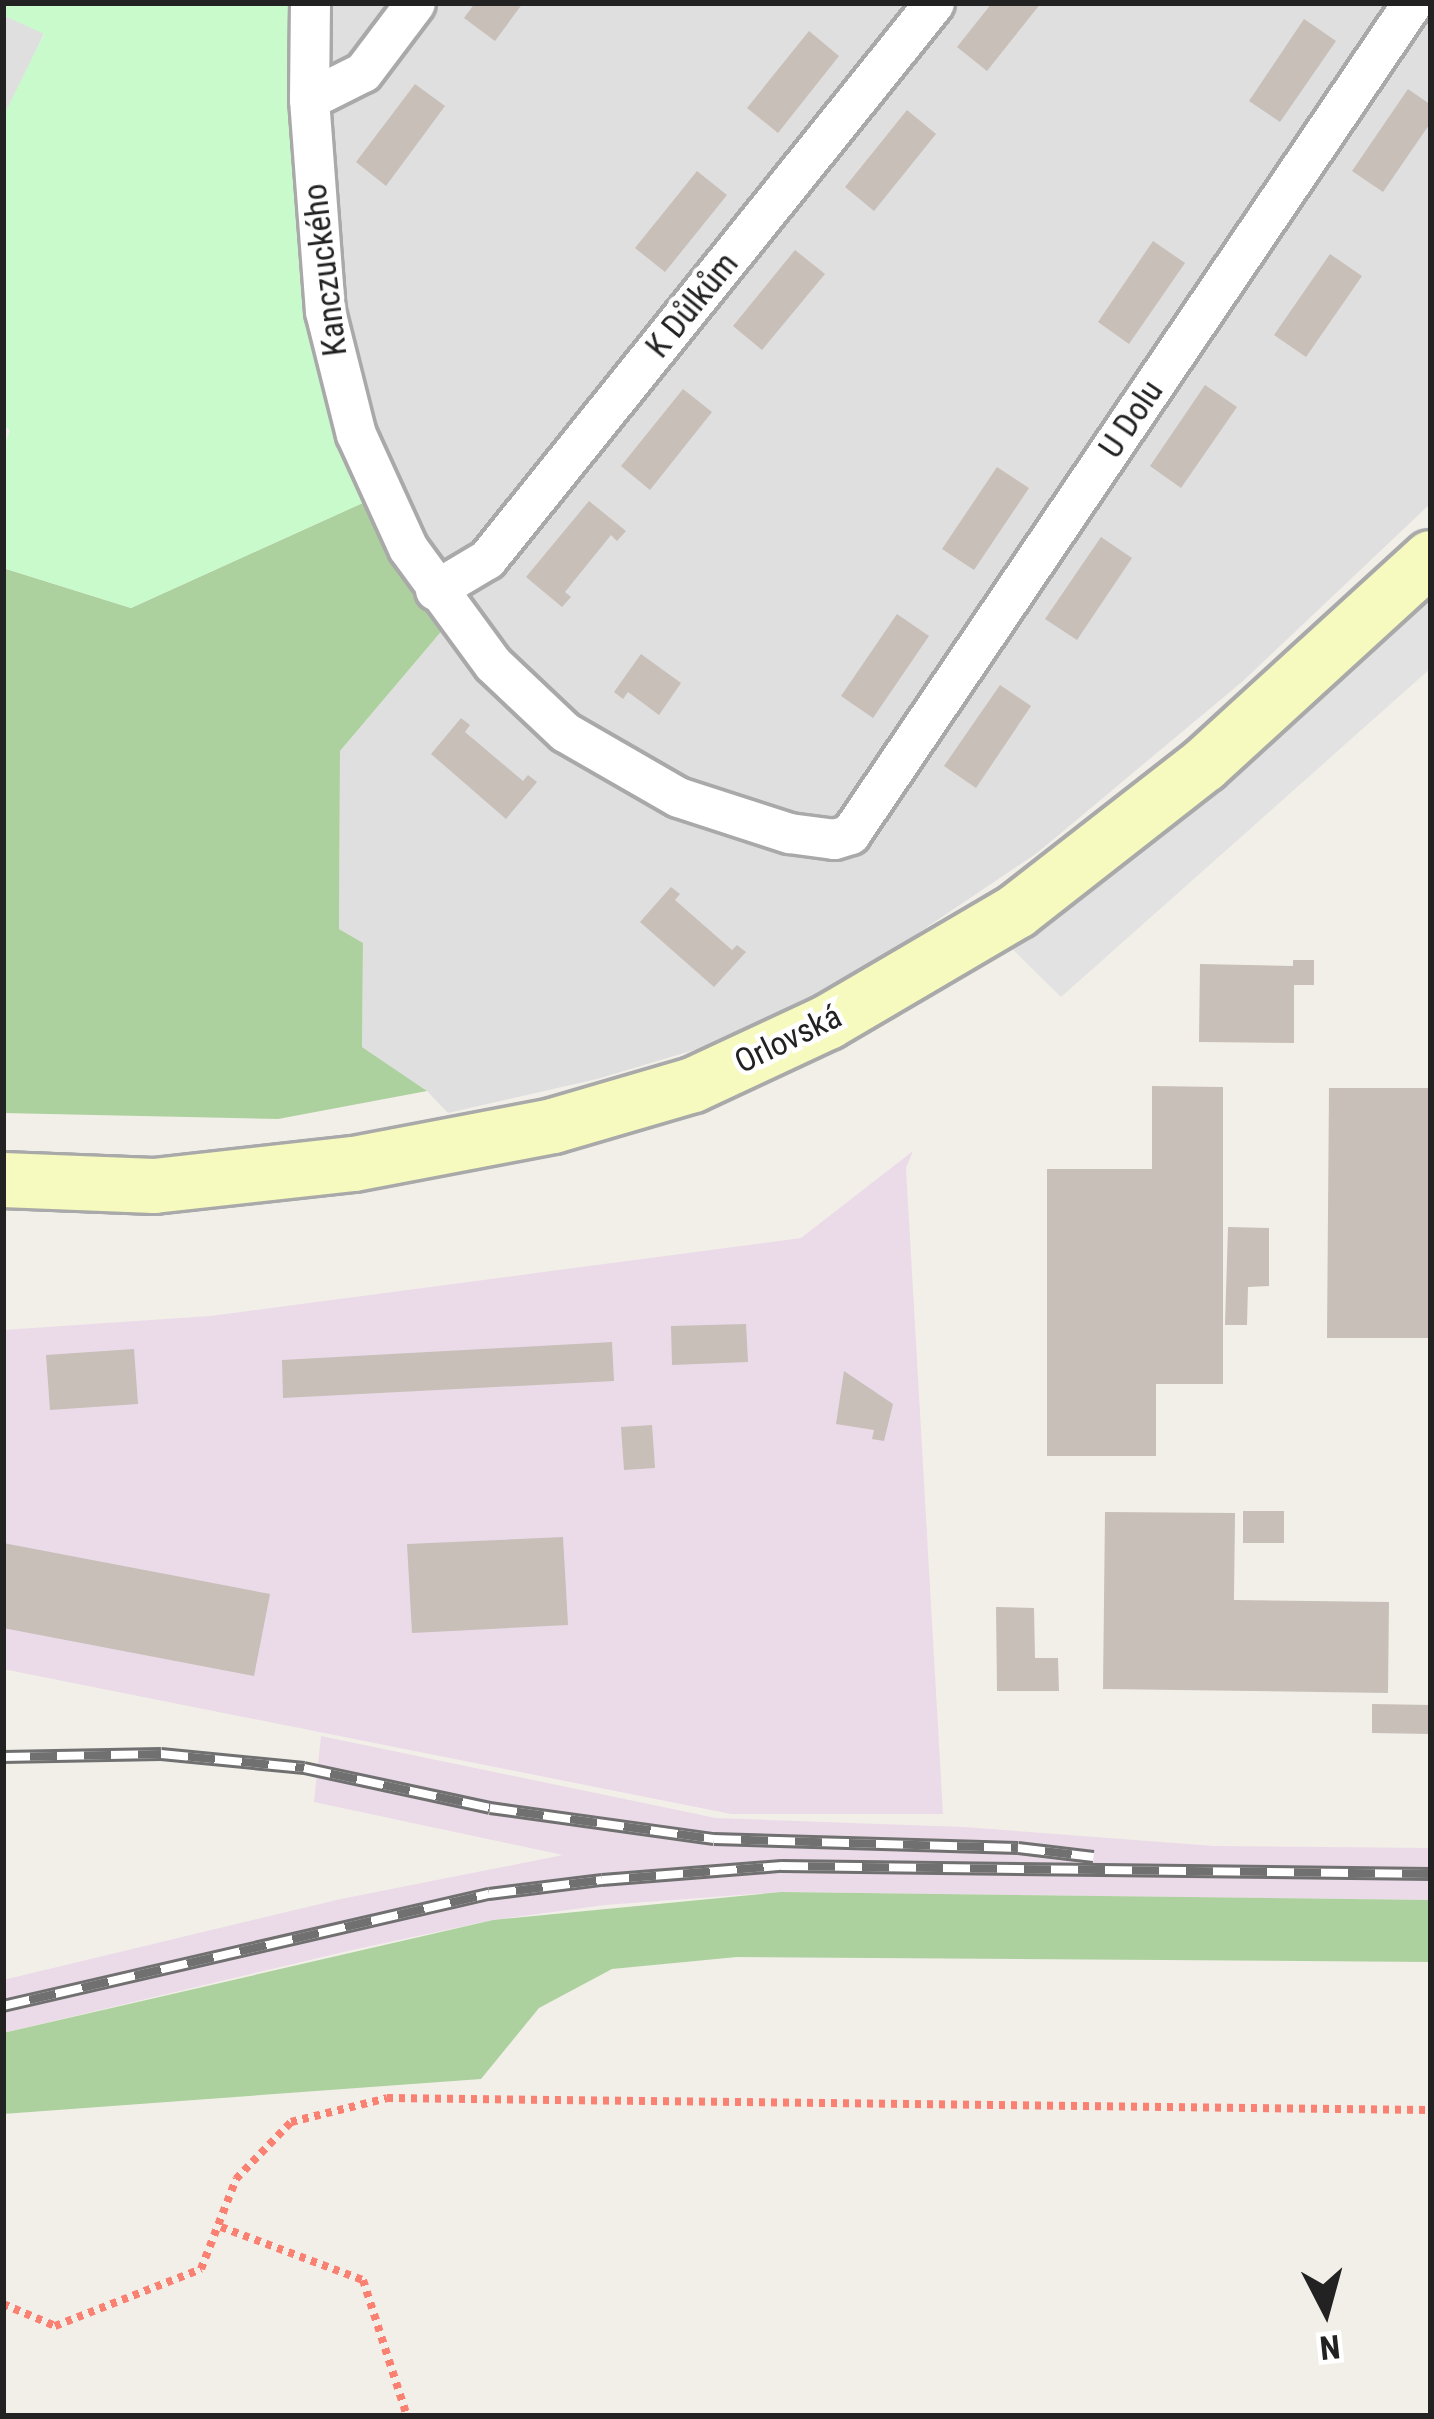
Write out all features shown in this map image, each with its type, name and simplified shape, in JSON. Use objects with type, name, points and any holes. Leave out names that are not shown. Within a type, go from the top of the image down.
[{"type":"main road","name":"Orlovská","points":[[3,1180],[154,1186],[354,1164],[554,1126],[693,1085],[828,1022],[1017,911],[1204,765],[1431,558]]},
{"type":"street","name":"Kanczuckého","points":[[310,3],[309,99],[321,273],[337,372],[381,495],[435,590],[493,664],[565,732],[678,797],[789,833],[834,839],[850,835]]},
{"type":"street","points":[[309,99],[363,72],[416,3]]},
{"type":"street","name":"K Důlkům","points":[[435,590],[487,559],[934,3]]},
{"type":"street","name":"U Dolu","points":[[850,835],[1412,3]]},
{"type":"path","points":[[3,2304],[55,2326],[201,2269],[236,2179],[291,2122],[387,2098],[1431,2110]]},
{"type":"path","points":[[220,2227],[363,2280],[406,2416]]},
{"type":"shaded area","points":[[296,3],[1431,3],[1431,503],[1243,681],[1037,853],[893,950],[823,992],[711,1045],[597,1079],[448,1113],[427,1091],[362,1047],[363,944],[339,929],[340,751],[445,627],[367,501],[316,363],[293,178]]},
{"type":"shaded area","points":[[3,15],[44,33],[3,124]]},
{"type":"shaded area","points":[[1431,558],[1431,668],[1061,997],[991,928]]},
{"type":"shaded area","points":[[913,1151],[906,1168],[943,1814],[731,1814],[3,1669],[3,1330],[210,1316],[801,1238]]},
{"type":"shaded area","points":[[321,1736],[716,1818],[964,1827],[1214,1846],[1431,1848],[1431,1900],[781,1892],[605,1905],[493,1920],[3,2033],[3,1980],[341,1899],[563,1855],[314,1802]]},
{"type":"green space","points":[[3,3],[296,3],[293,178],[316,363],[367,501],[131,608],[3,568],[3,450],[10,430],[3,426],[3,117],[44,34],[3,15]]},
{"type":"green space","points":[[367,501],[445,627],[340,751],[339,929],[363,943],[362,1047],[427,1091],[278,1119],[3,1113],[3,568],[131,608]]},
{"type":"green space","points":[[781,1892],[1431,1900],[1431,1962],[737,1957],[612,1969],[539,2008],[481,2079],[3,2114],[3,2033],[493,1920]]},
{"type":"building","points":[[475,3],[523,3],[495,41],[464,18]]},
{"type":"building","points":[[992,3],[1041,3],[987,71],[957,47]]},
{"type":"building","points":[[1304,19],[1336,41],[1280,122],[1249,101]]},
{"type":"building","points":[[809,31],[839,56],[778,133],[747,108]]},
{"type":"building","points":[[415,84],[445,106],[386,186],[356,162]]},
{"type":"building","points":[[1408,89],[1431,105],[1431,122],[1383,192],[1352,171]]},
{"type":"building","points":[[907,110],[936,134],[874,211],[845,187]]},
{"type":"building","points":[[697,171],[727,195],[665,272],[635,248]]},
{"type":"building","points":[[1153,241],[1185,263],[1129,344],[1098,322]]},
{"type":"building","points":[[795,250],[825,274],[762,350],[733,326]]},
{"type":"building","points":[[1330,254],[1362,276],[1306,357],[1274,335]]},
{"type":"building","points":[[1205,385],[1237,407],[1181,488],[1150,466]]},
{"type":"building","points":[[683,389],[712,412],[650,490],[621,466]]},
{"type":"building","points":[[997,467],[1029,488],[974,570],[942,549]]},
{"type":"building","points":[[589,501],[626,531],[617,541],[611,535],[565,592],[571,597],[562,607],[526,577]]},
{"type":"building","points":[[1101,537],[1132,558],[1077,640],[1045,619]]},
{"type":"building","points":[[897,614],[929,636],[873,718],[841,696]]},
{"type":"building","points":[[641,654],[681,683],[659,715],[628,692],[623,699],[614,692]]},
{"type":"building","points":[[1000,685],[1031,706],[976,788],[944,766]]},
{"type":"building","points":[[461,718],[470,725],[465,732],[523,781],[528,775],[537,782],[506,819],[431,754]]},
{"type":"building","points":[[671,887],[680,894],[675,900],[732,950],[737,945],[746,952],[714,987],[640,922]]},
{"type":"building","points":[[1293,960],[1314,960],[1314,985],[1294,985],[1294,1043],[1199,1042],[1200,964],[1293,966]]},
{"type":"building","points":[[1152,1086],[1223,1087],[1223,1384],[1156,1384],[1156,1456],[1047,1456],[1047,1169],[1152,1169]]},
{"type":"building","points":[[1329,1088],[1431,1088],[1431,1338],[1327,1338]]},
{"type":"building","points":[[1228,1227],[1269,1228],[1269,1286],[1248,1287],[1247,1325],[1225,1325]]},
{"type":"building","points":[[746,1324],[748,1362],[672,1365],[671,1326]]},
{"type":"building","points":[[612,1342],[614,1381],[283,1398],[282,1360]]},
{"type":"building","points":[[134,1349],[138,1404],[50,1410],[46,1355]]},
{"type":"building","points":[[844,1371],[893,1404],[884,1441],[872,1439],[874,1430],[836,1424]]},
{"type":"building","points":[[652,1425],[655,1468],[624,1470],[621,1427]]},
{"type":"building","points":[[1243,1511],[1284,1511],[1284,1543],[1243,1543]]},
{"type":"building","points":[[1105,1512],[1235,1513],[1234,1600],[1389,1602],[1388,1693],[1103,1689]]},
{"type":"building","points":[[563,1537],[568,1625],[412,1633],[407,1544]]},
{"type":"building","points":[[3,1543],[270,1594],[254,1676],[3,1628]]},
{"type":"building","points":[[996,1607],[1034,1608],[1035,1658],[1058,1658],[1059,1691],[997,1691]]},
{"type":"building","points":[[1372,1704],[1431,1705],[1431,1734],[1372,1733]]},
{"type":"railway","points":[[3,1757],[161,1754],[304,1768],[490,1808],[714,1839],[1018,1848],[1093,1857]]},
{"type":"railway","points":[[3,2006],[489,1894],[602,1880],[781,1866],[1431,1874]]}]
